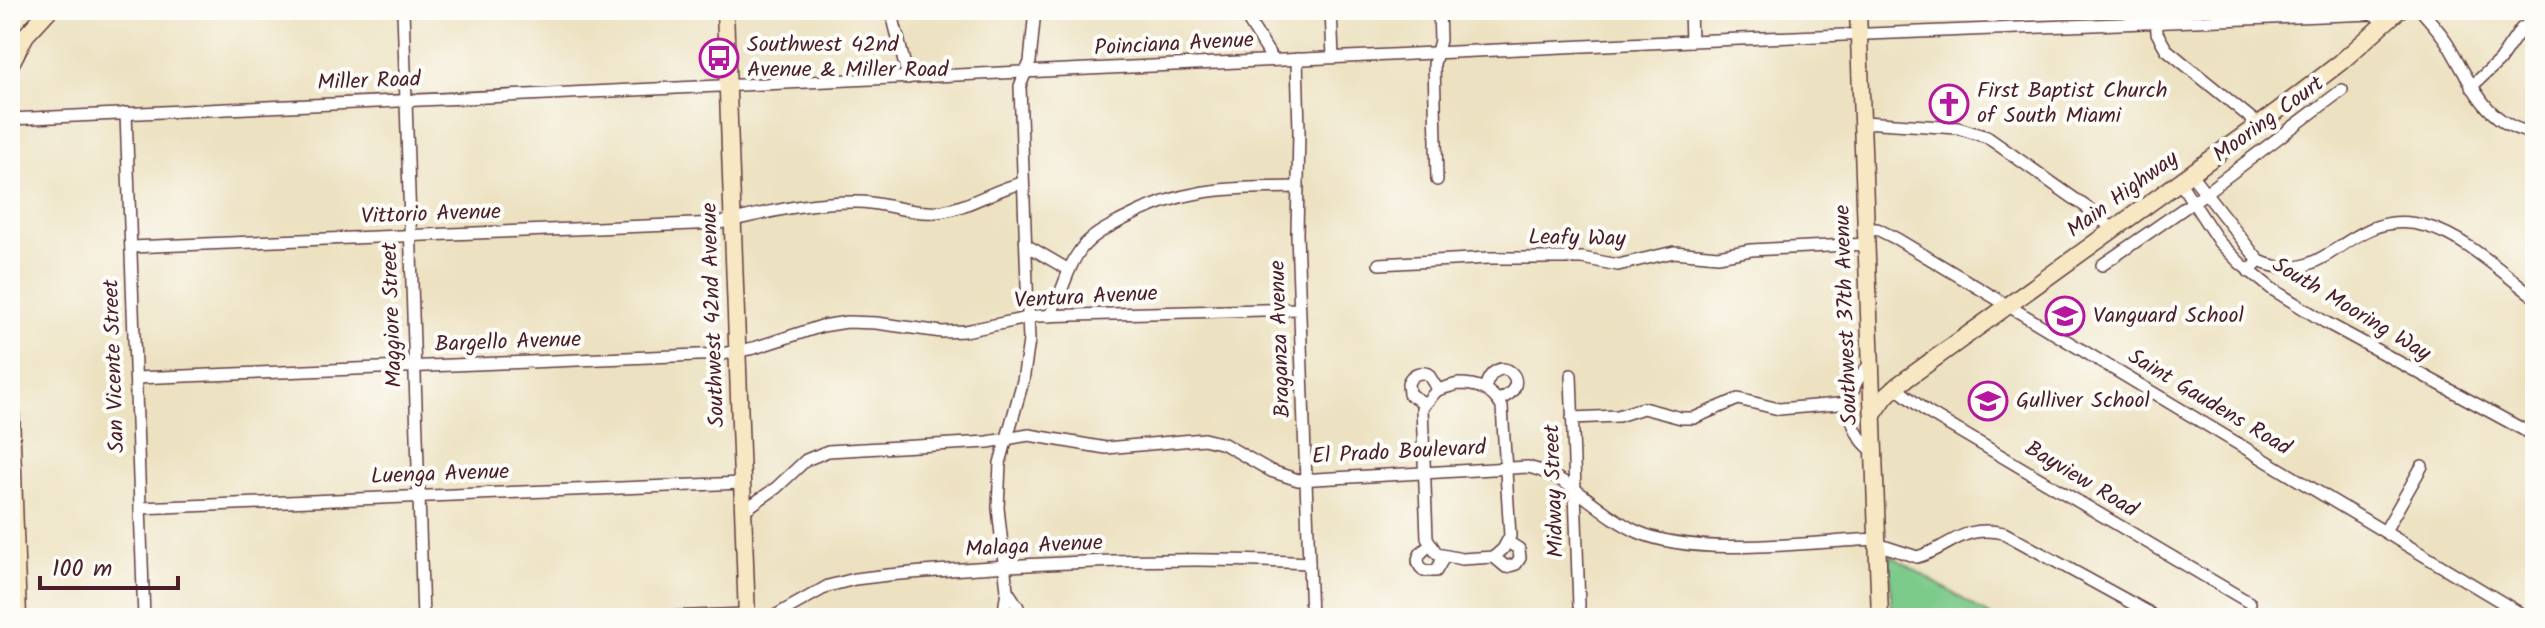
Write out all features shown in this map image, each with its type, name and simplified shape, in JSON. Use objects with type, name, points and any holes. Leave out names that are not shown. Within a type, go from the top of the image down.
[{"type":"main road","points":[[10,65],[26,35],[49,10]]},
{"type":"main road","name":"Southwest 42nd Avenue","points":[[725,10],[747,616]]},
{"type":"main road","name":"Southwest 37th Avenue","points":[[1858,10],[1880,618]]},
{"type":"main road","name":"Main Highway","points":[[1873,415],[1895,388],[2341,62],[2399,10]]},
{"type":"main road","points":[[1871,370],[1883,386],[1895,388]]},
{"type":"main road","points":[[10,383],[18,618]]},
{"type":"street","name":"Maggiore Street","points":[[403,10],[423,618]]},
{"type":"street","points":[[891,10],[908,78]]},
{"type":"street","points":[[1003,618],[1007,590],[998,497],[1005,439],[1026,368],[1029,317],[1020,86],[1032,48],[1035,10]]},
{"type":"street","points":[[1242,10],[1273,60]]},
{"type":"street","points":[[1331,10],[1333,57]]},
{"type":"street","points":[[1437,180],[1434,64],[1440,40],[1439,10]]},
{"type":"street","points":[[1690,10],[1691,41]]},
{"type":"street","points":[[2421,10],[2448,43],[2484,105],[2499,119],[2535,133]]},
{"type":"street","name":"Poinciana Avenue","points":[[729,86],[1859,34],[2156,16],[2372,14],[2387,22]]},
{"type":"street","points":[[2156,16],[2158,35],[2170,52],[2258,124]]},
{"type":"street","points":[[2471,87],[2499,61],[2521,29],[2535,20]]},
{"type":"street","name":"Braganza Avenue","points":[[1297,59],[1299,309],[1311,618]]},
{"type":"street","name":"Miller Road","points":[[10,119],[729,86]]},
{"type":"street","name":"Mooring Court","points":[[2102,265],[2193,202],[2342,90]]},
{"type":"street","name":"San Vicente Street","points":[[126,113],[144,618]]},
{"type":"street","points":[[1863,122],[1958,128],[1987,137],[2113,229]]},
{"type":"street","name":"South Mooring Way","points":[[2184,177],[2205,192],[2259,261]]},
{"type":"street","name":"South Mooring Way","points":[[2184,177],[2193,202],[2219,242],[2249,272],[2304,310],[2535,436]]},
{"type":"street","name":"Vittorio Avenue","points":[[131,247],[719,223],[827,201],[864,202],[912,211],[941,211],[1022,183]]},
{"type":"street","points":[[1049,316],[1078,253],[1095,236],[1168,199],[1221,188],[1297,187]]},
{"type":"street","points":[[2249,272],[2259,261],[2282,268],[2306,266],[2370,228],[2388,223],[2411,223],[2435,229],[2458,241],[2535,297]]},
{"type":"street","name":"Saint Gaudens Road","points":[[1867,237],[1877,229],[1897,239],[2528,618]]},
{"type":"street","name":"Leafy Way","points":[[1379,264],[1489,258],[1582,258],[1618,265],[1674,252],[1718,256],[1867,237]]},
{"type":"street","points":[[1026,245],[1069,270]]},
{"type":"street","name":"Ventura Avenue","points":[[738,351],[841,323],[869,322],[919,331],[957,332],[1029,317],[1299,309]]},
{"type":"street","name":"Bargello Avenue","points":[[136,378],[738,351]]},
{"type":"street","points":[[1485,388],[1492,372],[1501,369],[1511,372],[1516,382],[1515,388],[1508,396],[1498,400]]},
{"type":"street","points":[[1871,370],[1855,381],[1850,403],[1857,434],[1873,451]]},
{"type":"street","points":[[1424,403],[1409,394],[1408,383],[1413,376],[1428,374],[1435,380],[1438,390]]},
{"type":"street","name":"Midway Street","points":[[1571,375],[1579,606]]},
{"type":"street","points":[[1458,384],[1485,388],[1498,400],[1503,416],[1508,542],[1494,557],[1444,557],[1430,546],[1427,533],[1421,412],[1424,403],[1438,390],[1458,384]]},
{"type":"street","name":"Bayview Road","points":[[1895,388],[1927,412],[2250,603]]},
{"type":"street","points":[[1572,418],[1618,416],[1643,408],[1687,419],[1738,399],[1779,409],[1850,403]]},
{"type":"street","name":"El Prado Boulevard","points":[[743,511],[817,453],[1029,435],[1106,448],[1204,439],[1231,447],[1281,476],[1306,479],[1505,467],[1535,469],[1561,479],[1616,520],[1638,532],[1687,544],[1876,542]]},
{"type":"street","points":[[2385,531],[2422,466]]},
{"type":"street","name":"Luenga Avenue","points":[[140,508],[742,483]]},
{"type":"street","points":[[1876,542],[1917,557],[1961,535],[1986,531],[2004,533],[2155,618]]},
{"type":"street","points":[[1494,557],[1504,566],[1516,564],[1519,549],[1508,542]]},
{"type":"street","points":[[1430,546],[1418,558],[1418,564],[1424,571],[1436,571],[1444,557]]},
{"type":"street","name":"Malaga Avenue","points":[[771,618],[823,589],[855,579],[1006,568],[1218,559],[1309,563]]},
{"type":"street","points":[[1007,590],[1018,607],[1018,618]]},
{"type":"street","points":[[639,618],[747,616]]},
{"type":"green space","points":[[1890,555],[1994,618],[1892,618]]},
{"type":"place","name":"Southwest 42nd Avenue & Miller Road","points":[[719,58]]},
{"type":"place","name":"First Baptist Church of South Miami","points":[[1949,104]]},
{"type":"place","name":"Vanguard School","points":[[2065,316]]},
{"type":"place","name":"Gulliver School","points":[[1988,401]]}]
